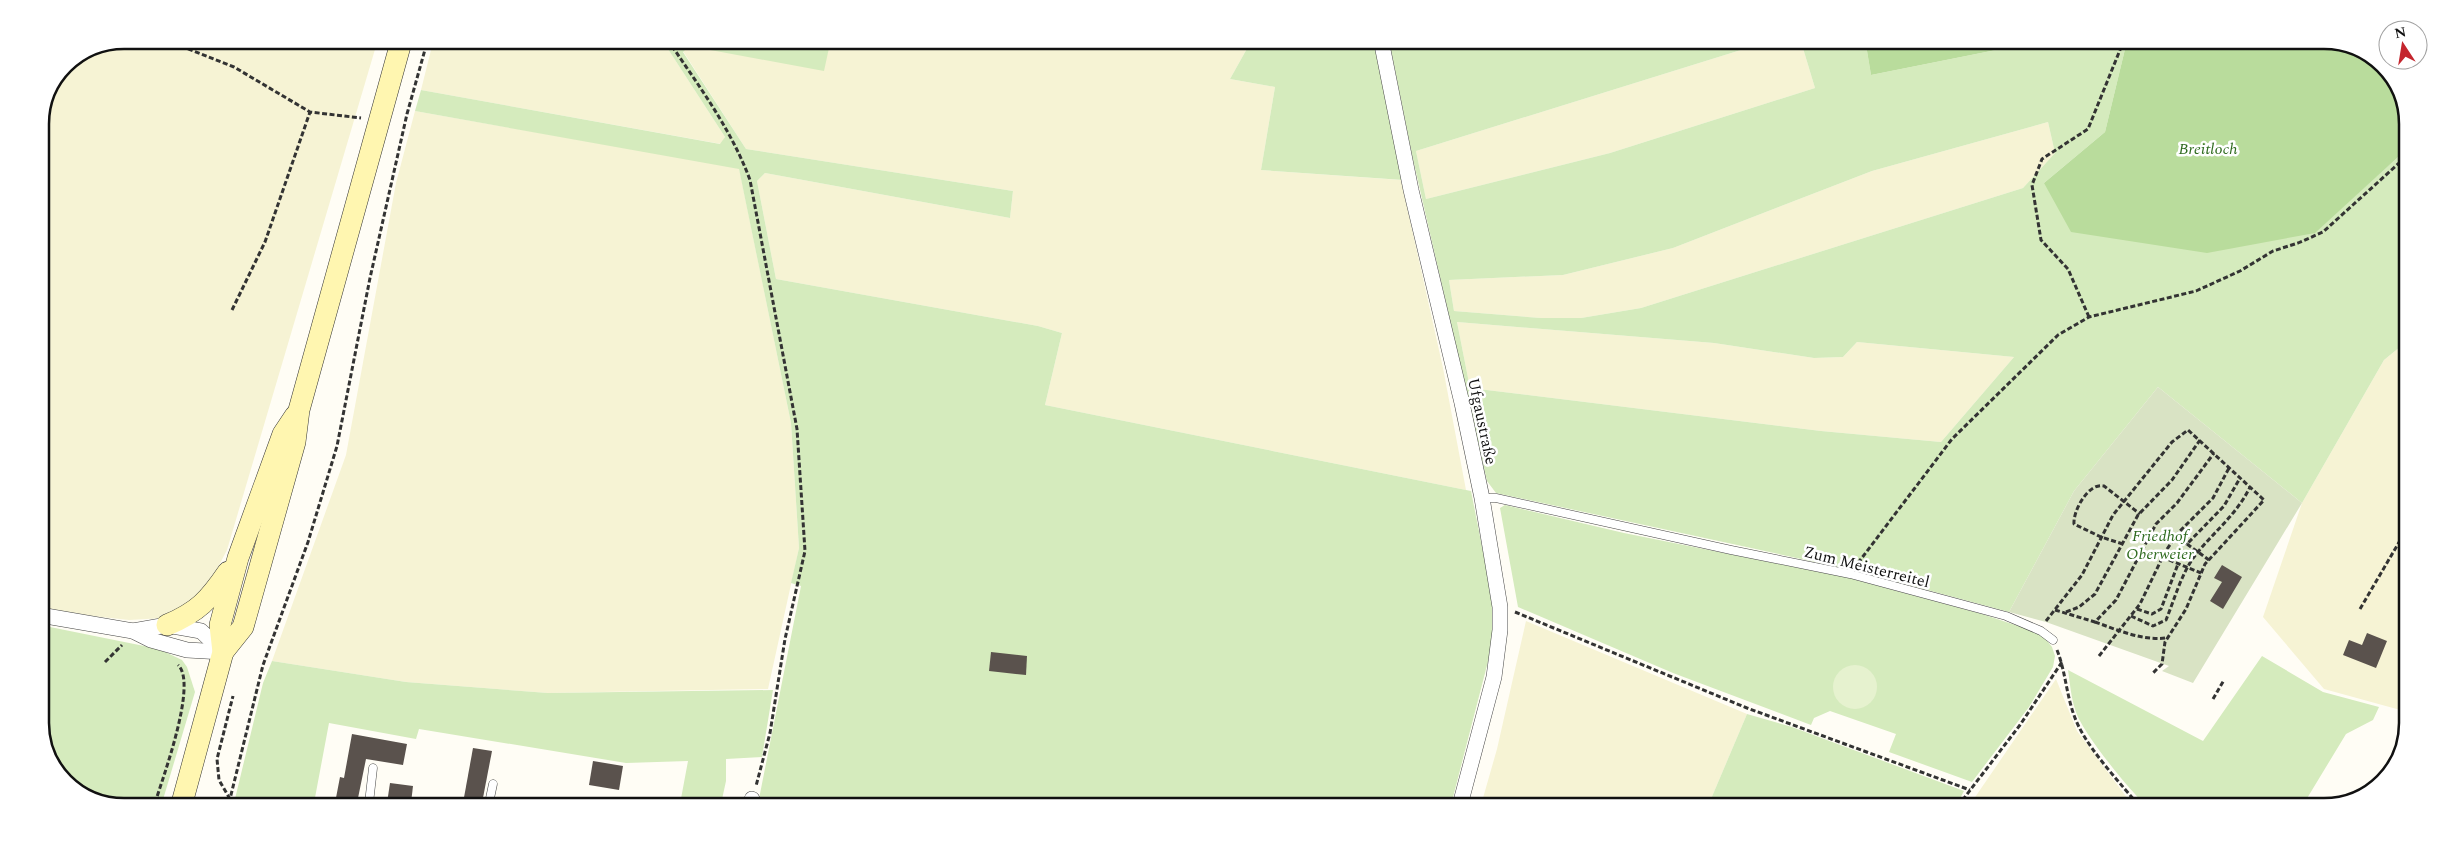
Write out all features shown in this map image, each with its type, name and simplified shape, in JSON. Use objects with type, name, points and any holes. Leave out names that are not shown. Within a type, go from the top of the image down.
[{"type":"main road","points":[[223,652],[243,627],[295,442],[300,410],[399,49]]},
{"type":"main road","points":[[183,798],[223,652],[220,625],[238,558],[282,434],[300,410]]},
{"type":"main road","points":[[167,625],[200,608],[211,597],[238,558]]},
{"type":"street","name":"Ufgaustraße","points":[[1383,49],[1412,190],[1452,358],[1482,498],[1500,607],[1500,630],[1494,677],[1462,798]]},
{"type":"street","points":[[49,617],[129,630],[151,640],[187,650],[223,652]]},
{"type":"street","points":[[129,630],[167,625],[201,631],[223,652]]},
{"type":"lane","name":"Zum Meisterreitel","points":[[1482,498],[1496,498],[1731,550],[1850,574],[2006,616],[2041,630],[2052,640]]},
{"type":"lane","points":[[370,798],[373,768]]},
{"type":"lane","points":[[490,798],[493,784]]},
{"type":"path","points":[[189,49],[234,67],[310,112],[379,121]]},
{"type":"path","points":[[231,798],[263,665],[308,542],[338,446],[370,278],[407,114],[425,49]]},
{"type":"path","points":[[674,49],[725,126],[740,154],[750,180],[797,428],[805,551],[785,639],[770,733],[753,798]]},
{"type":"path","points":[[2089,316],[2068,269],[2041,240],[2032,185],[2042,159],[2088,129],[2120,49]]},
{"type":"path","points":[[232,310],[265,242],[310,112]]},
{"type":"path","points":[[1850,574],[1952,438],[2058,335],[2089,316],[2196,291],[2240,271],[2273,251],[2323,232],[2399,163]]},
{"type":"path","points":[[2041,630],[2082,575],[2113,515],[2172,442],[2188,430],[2264,500],[2209,560],[2186,608],[2167,638],[2162,664],[2152,674]]},
{"type":"path","points":[[2065,612],[2079,607],[2095,594],[2140,514],[2172,480],[2200,440]]},
{"type":"path","points":[[2095,622],[2116,600],[2156,524],[2177,503],[2214,453]]},
{"type":"path","points":[[2100,656],[2136,609],[2162,557],[2177,536],[2213,498],[2229,468]]},
{"type":"path","points":[[2188,544],[2224,506],[2240,478]]},
{"type":"path","points":[[2123,544],[2101,537],[2074,524],[2074,518],[2082,502],[2093,487],[2099,485],[2140,514]]},
{"type":"path","points":[[2131,616],[2153,626],[2166,620],[2187,568],[2197,553],[2234,514],[2250,487]]},
{"type":"path","points":[[2177,536],[2197,553],[2209,560]]},
{"type":"path","points":[[2360,610],[2399,542]]},
{"type":"path","points":[[2162,557],[2202,573]]},
{"type":"path","points":[[2136,609],[2152,614],[2161,609],[2178,564]]},
{"type":"path","points":[[1500,607],[1527,615],[1747,708],[1970,790]]},
{"type":"path","points":[[2055,610],[2120,631],[2154,639],[2167,638]]},
{"type":"path","points":[[105,662],[122,646],[129,630]]},
{"type":"path","points":[[2052,640],[2062,662],[2066,694],[2079,728],[2132,798]]},
{"type":"path","points":[[113,644],[132,648]]},
{"type":"path","points":[[1964,798],[2020,725],[2062,662]]},
{"type":"path","points":[[157,798],[185,700],[185,679],[180,667],[175,663]]},
{"type":"path","points":[[2214,698],[2219,693],[2224,680]]},
{"type":"shaded area","points":[[375,49],[227,550],[206,590],[189,609],[164,618],[129,620],[65,613],[49,609],[49,124],[50,109],[54,95],[61,82],[82,61],[95,54],[109,50]]},
{"type":"shaded area","points":[[431,49],[668,49],[725,137],[721,144],[421,90]]},
{"type":"shaded area","points":[[685,49],[1247,49],[1230,79],[1275,87],[1261,170],[1401,180],[1443,368],[1466,490],[1045,405],[1062,333],[1038,326],[776,279],[757,181],[765,173],[1010,218],[1013,191],[746,149],[683,51]]},
{"type":"shaded area","points":[[1744,49],[1803,49],[1815,88],[1610,153],[1426,199],[1416,151]]},
{"type":"shaded area","points":[[415,111],[739,168],[791,423],[799,548],[768,689],[548,693],[406,682],[272,661],[346,455],[396,183]]},
{"type":"shaded area","points":[[2048,122],[2055,153],[2023,188],[1641,308],[1581,318],[1541,318],[1454,311],[1449,280],[1563,275],[1673,248],[1872,171]]},
{"type":"shaded area","points":[[1457,322],[1714,343],[1814,358],[1843,357],[1857,342],[2014,357],[1941,442],[1821,431],[1470,388]]},
{"type":"shaded area","points":[[2399,348],[2399,710],[2324,689],[2263,617],[2302,503],[2384,360]]},
{"type":"shaded area","points":[[1526,621],[1747,714],[1711,798],[1483,798],[1497,749]]},
{"type":"shaded area","points":[[2056,679],[2077,731],[2127,798],[1974,798]]},
{"type":"green space","points":[[668,49],[686,49],[683,52],[746,149],[1013,191],[1010,218],[765,173],[757,181],[776,279],[1038,326],[1062,333],[1045,405],[1471,491],[1492,597],[1493,642],[1453,798],[759,798],[801,586],[791,583],[799,548],[791,423],[739,169],[415,111],[421,90],[720,144],[725,137]]},
{"type":"green space","points":[[705,49],[829,49],[824,71]]},
{"type":"green space","points":[[1247,49],[1377,49],[1403,180],[1261,170],[1275,87],[1230,79]]},
{"type":"green space","points":[[1391,49],[1744,49],[1416,151],[1426,199],[1610,153],[1815,88],[1803,49],[1867,49],[1871,75],[2001,49],[2125,49],[2105,132],[2044,183],[2314,233],[2399,156],[2399,348],[2384,360],[2302,503],[2158,387],[2074,491],[2009,612],[1857,571],[1496,493],[1487,481],[1412,155]],"holes":[[[2048,122],[2055,153],[2023,188],[1641,308],[1581,318],[1541,318],[1454,311],[1449,280],[1563,275],[1673,248],[1872,171]],[[1457,322],[1714,343],[1814,358],[1843,357],[1857,342],[2014,357],[1941,442],[1821,431],[1470,388]]]},
{"type":"green space","points":[[1867,49],[2001,49],[1871,75]]},
{"type":"green space","name":"Breitloch","points":[[2125,49],[2339,50],[2357,56],[2370,64],[2384,78],[2397,104],[2399,156],[2315,233],[2207,253],[2071,232],[2044,183],[2105,132]]},
{"type":"green space","name":"Friedhof Oberweier","points":[[2158,387],[2302,503],[2193,683],[2162,671],[2169,666],[2046,622],[2009,612],[2074,491]]},
{"type":"green space","points":[[1505,505],[1624,533],[1849,578],[1982,614],[2036,632],[2045,638],[2052,647],[2055,656],[2053,667],[2029,707],[1972,782],[1889,752],[1896,734],[1830,711],[1814,718],[1811,725],[1673,673],[1518,607],[1500,508]]},
{"type":"green space","points":[[49,627],[159,649],[182,660],[187,667],[195,692],[163,798],[109,797],[86,788],[64,769],[51,743],[49,728]]},
{"type":"green space","points":[[2262,656],[2323,692],[2379,707],[2373,720],[2346,734],[2307,798],[2139,798],[2106,760],[2079,719],[2072,700],[2068,670],[2203,741]]},
{"type":"green space","points":[[272,661],[406,682],[548,693],[773,690],[762,757],[726,759],[726,781],[722,798],[681,798],[688,761],[626,763],[419,729],[416,739],[329,723],[315,798],[235,798],[263,683]]},
{"type":"green space","points":[[1855,665],[1867,669],[1873,675],[1877,687],[1873,699],[1867,705],[1855,709],[1843,705],[1837,699],[1833,687],[1837,675],[1843,669]]},
{"type":"green space","points":[[1747,714],[1792,727],[1964,791],[1960,798],[1711,798]]},
{"type":"building","points":[[2222,565],[2242,577],[2223,609],[2210,601],[2222,582],[2214,578]]},
{"type":"building","points":[[2367,633],[2387,641],[2376,668],[2343,655],[2349,640],[2362,645]]},
{"type":"building","points":[[991,652],[1027,656],[1026,675],[989,671]]},
{"type":"building","points":[[352,734],[407,744],[403,765],[366,759],[358,798],[336,798],[340,777],[344,778]]},
{"type":"building","points":[[473,748],[492,751],[483,798],[464,798]]},
{"type":"building","points":[[593,761],[623,766],[619,790],[589,785]]},
{"type":"building","points":[[390,783],[413,786],[412,798],[388,798]]}]
